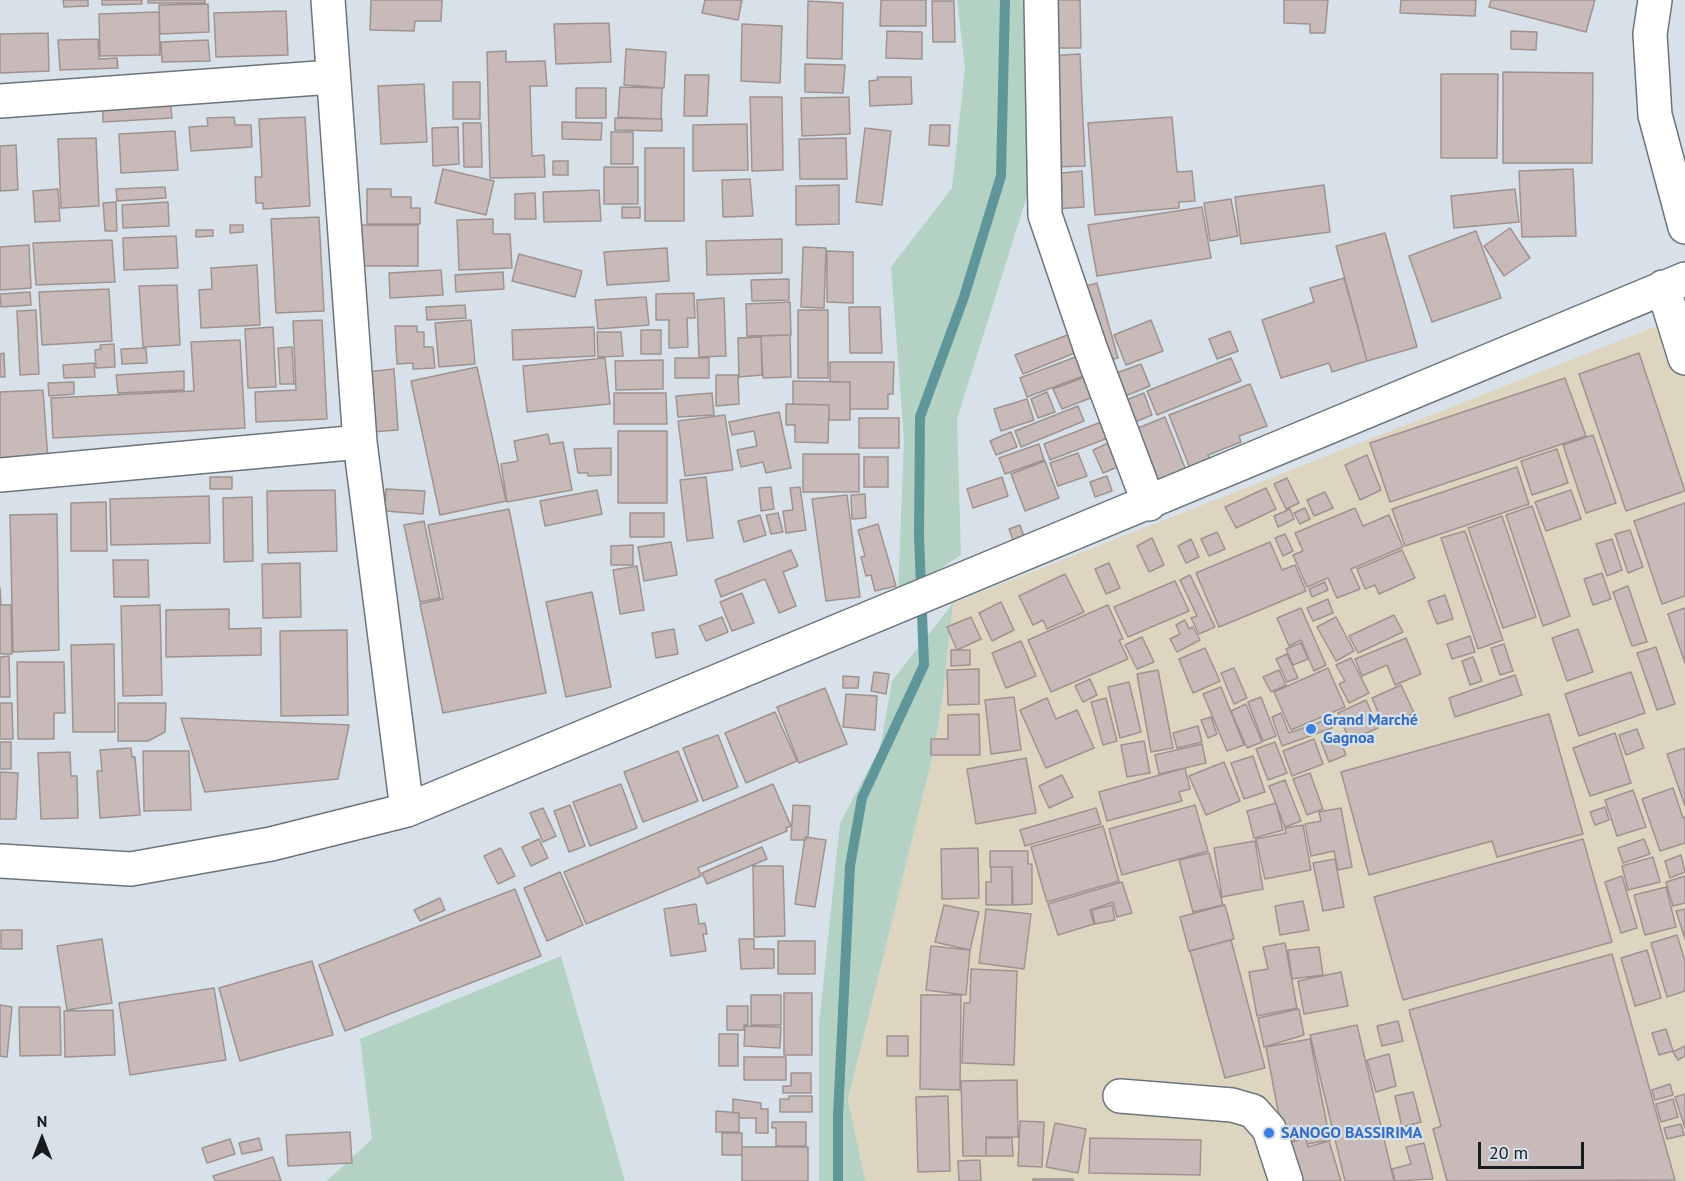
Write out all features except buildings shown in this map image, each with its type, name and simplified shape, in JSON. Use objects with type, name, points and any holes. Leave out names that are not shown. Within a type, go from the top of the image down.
[{"type":"street","points":[[328,0],[360,442],[407,810]]},
{"type":"street","points":[[1041,0],[1045,215],[1091,350],[1149,504]]},
{"type":"street","points":[[1655,0],[1650,34],[1655,115],[1685,227]]},
{"type":"street","points":[[0,101],[332,77]]},
{"type":"street","points":[[0,861],[131,869],[271,844],[407,810],[892,611],[1674,283],[1685,358]]},
{"type":"street","points":[[0,475],[360,442]]},
{"type":"street","points":[[1120,1096],[1232,1105],[1253,1111],[1269,1130],[1286,1181]]},
{"type":"shaded area","name":"Grand Marché Gagnoa","points":[[1685,315],[1685,1181],[865,1181],[848,1099],[933,755],[942,703],[953,603]]},
{"type":"green space","points":[[957,0],[1033,0],[1032,180],[957,419],[961,555],[898,596],[904,439],[891,267],[952,188],[965,68]]},
{"type":"green space","points":[[953,603],[942,703],[933,755],[848,1099],[865,1181],[819,1181],[819,1024],[840,823],[880,748],[892,681]]},
{"type":"green space","points":[[561,956],[625,1181],[327,1181],[372,1139],[360,1039]]},
{"type":"waterway","points":[[838,1181],[838,1116],[850,866],[862,798],[924,665],[919,536],[920,417],[964,297],[1001,176],[1005,0]]},
{"type":"place","name":"Grand Marché Gagnoa","points":[[1311,729]]},
{"type":"place","name":"SANOGO BASSIRIMA","points":[[1269,1133]]}]
